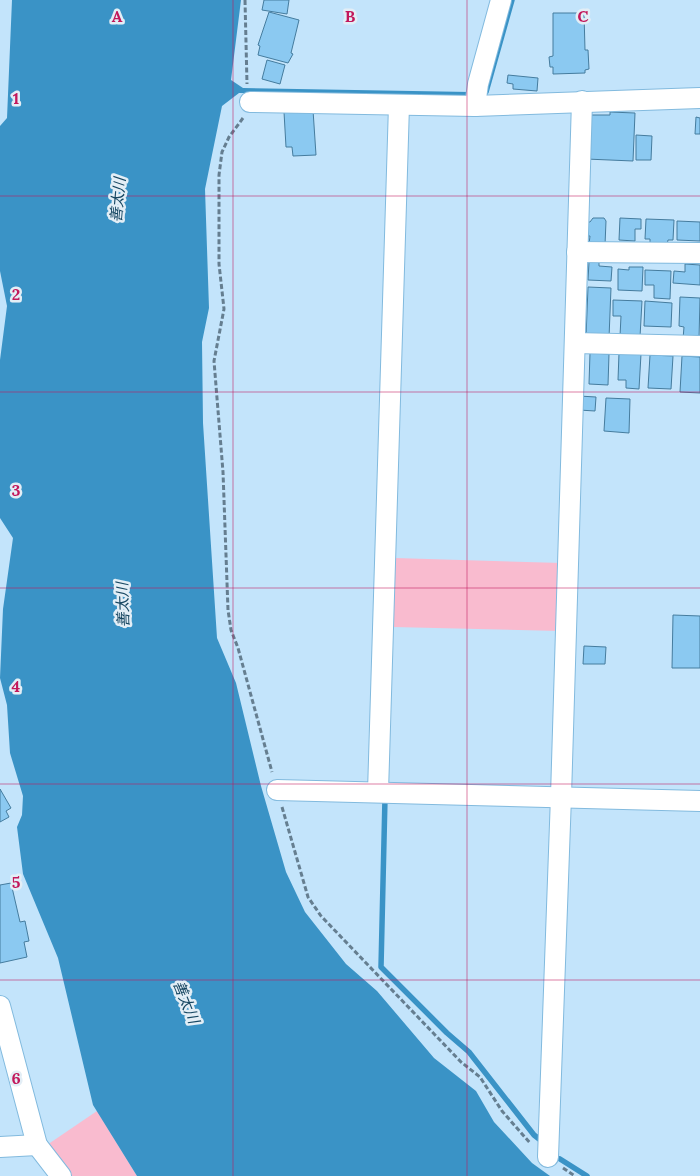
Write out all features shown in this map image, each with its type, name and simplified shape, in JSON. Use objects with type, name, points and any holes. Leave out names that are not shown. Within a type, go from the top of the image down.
[{"type":"street","points":[[475,106],[478,84],[501,0]]},
{"type":"street","points":[[250,102],[475,106],[700,98]]},
{"type":"street","points":[[548,1157],[582,101]]},
{"type":"street","points":[[378,792],[399,105]]},
{"type":"street","points":[[577,252],[700,253]]},
{"type":"street","points":[[575,343],[700,346]]},
{"type":"street","points":[[277,790],[700,800]]},
{"type":"street","points":[[0,1006],[37,1145],[61,1176]]},
{"type":"street","points":[[0,1147],[37,1145]]},
{"type":"path","points":[[245,0],[246,82]]},
{"type":"path","points":[[250,102],[244,117],[229,137],[222,152],[218,175],[219,264],[224,309],[214,361],[214,388],[223,472],[228,610],[231,630],[238,648],[308,897],[321,916],[461,1062],[480,1077],[508,1118],[535,1150],[574,1176]]},
{"type":"shaded area","points":[[395,558],[562,563],[560,631],[393,627]]},
{"type":"shaded area","points":[[97,1111],[137,1176],[68,1176],[44,1147]]},
{"type":"water","name":"善太川","points":[[12,0],[241,0],[231,80],[243,88],[470,92],[468,98],[239,93],[222,106],[205,189],[209,308],[202,342],[203,423],[217,638],[236,683],[261,786],[286,872],[305,912],[346,964],[377,991],[434,1058],[476,1091],[494,1122],[532,1163],[550,1176],[137,1176],[93,1105],[58,958],[23,874],[17,827],[22,815],[23,796],[10,753],[7,705],[0,678],[3,609],[13,538],[0,518],[0,360],[7,306],[0,271],[0,126],[7,118]]},
{"type":"building","points":[[264,0],[289,0],[287,14],[262,10]]},
{"type":"building","points":[[269,12],[299,20],[291,53],[293,54],[288,63],[258,55],[260,46],[258,45]]},
{"type":"building","points":[[553,13],[584,13],[585,50],[588,50],[589,69],[585,70],[585,73],[553,74],[553,67],[550,67],[549,57],[553,56]]},
{"type":"building","points":[[267,60],[285,65],[280,84],[262,79]]},
{"type":"building","points":[[508,75],[538,78],[537,91],[513,89],[513,84],[507,83]]},
{"type":"building","points":[[313,110],[316,155],[293,156],[292,147],[286,147],[284,112]]},
{"type":"building","points":[[610,112],[635,113],[633,161],[586,159],[591,115],[610,115]]},
{"type":"building","points":[[696,117],[700,118],[700,134],[695,134]]},
{"type":"building","points":[[636,135],[652,136],[651,160],[636,160]]},
{"type":"building","points":[[593,218],[604,218],[606,221],[605,245],[589,244],[590,236],[586,236],[587,222],[590,222]]},
{"type":"building","points":[[620,218],[641,219],[641,229],[635,229],[635,241],[619,240]]},
{"type":"building","points":[[646,219],[674,220],[673,240],[668,240],[667,245],[650,245],[650,239],[645,239]]},
{"type":"building","points":[[677,221],[700,222],[700,241],[677,240]]},
{"type":"building","points":[[589,262],[599,262],[599,266],[612,267],[611,281],[588,280]]},
{"type":"building","points":[[685,264],[700,265],[700,285],[673,283],[674,271],[685,272]]},
{"type":"building","points":[[629,267],[643,267],[642,291],[618,290],[618,269],[629,270]]},
{"type":"building","points":[[645,270],[671,271],[670,299],[654,298],[654,285],[645,285]]},
{"type":"building","points":[[588,287],[611,288],[609,338],[586,337]]},
{"type":"building","points":[[680,297],[700,298],[699,339],[683,339],[684,327],[679,326]]},
{"type":"building","points":[[613,300],[642,301],[640,337],[620,336],[621,316],[613,316]]},
{"type":"building","points":[[645,301],[672,303],[671,327],[644,326]]},
{"type":"building","points":[[590,353],[609,354],[608,385],[589,384]]},
{"type":"building","points":[[619,353],[641,354],[639,389],[626,388],[626,380],[618,380]]},
{"type":"building","points":[[650,355],[673,356],[671,389],[648,388]]},
{"type":"building","points":[[682,356],[700,357],[700,393],[680,392]]},
{"type":"building","points":[[579,396],[596,397],[595,411],[579,410]]},
{"type":"building","points":[[606,398],[630,399],[629,433],[604,431]]},
{"type":"building","points":[[673,615],[700,616],[700,668],[672,668]]},
{"type":"building","points":[[584,646],[606,647],[605,664],[583,664]]},
{"type":"building","points":[[0,789],[11,808],[6,811],[9,817],[0,822]]},
{"type":"building","points":[[11,883],[20,922],[25,921],[29,941],[24,942],[27,957],[0,963],[0,885]]},
{"type":"waterway","points":[[486,92],[512,0]]},
{"type":"waterway","points":[[385,798],[381,967],[447,1033],[469,1052],[534,1135],[543,1142]]},
{"type":"waterway","points":[[560,1159],[587,1176]]}]
